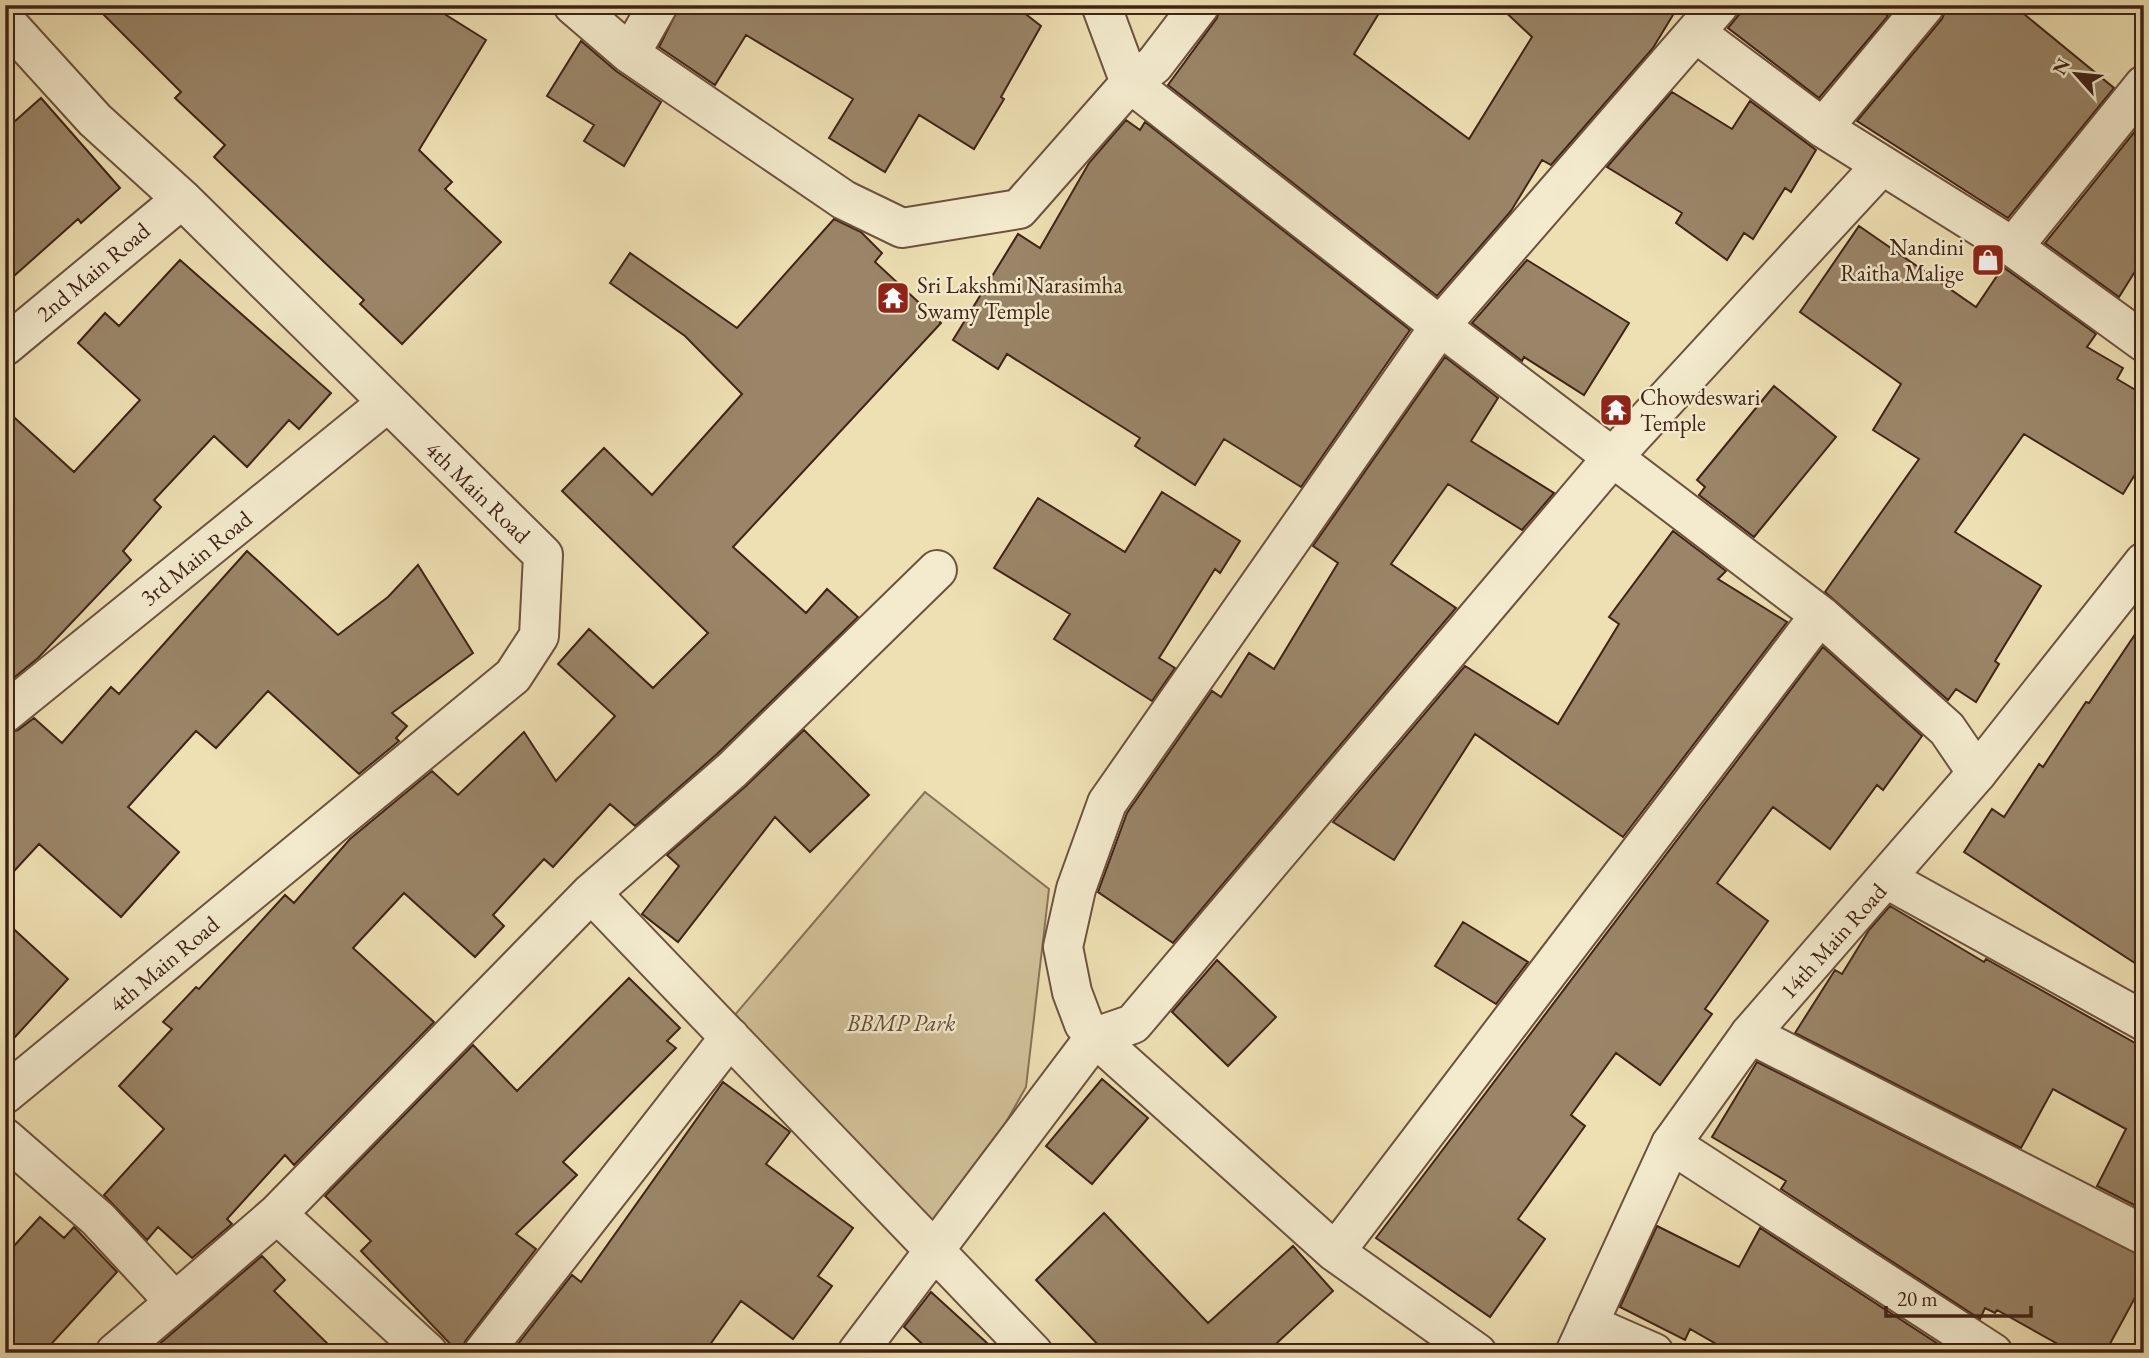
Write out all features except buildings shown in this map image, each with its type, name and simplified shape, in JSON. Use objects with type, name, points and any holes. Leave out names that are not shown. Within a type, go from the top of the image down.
[{"type":"street","points":[[573,5],[630,54],[844,200],[902,228],[1019,209],[1130,83],[1154,65],[1200,5]]},
{"type":"street","points":[[630,54],[658,5]]},
{"type":"street","points":[[1101,5],[1130,83],[1440,326],[1820,615],[1947,729],[1977,773]]},
{"type":"street","points":[[1823,128],[1925,5]]},
{"type":"street","points":[[1477,1353],[1335,1252],[1084,1024],[1063,947],[1076,889],[1107,803],[1440,326],[1707,19],[1823,128],[2013,247],[2144,342]]},
{"type":"street","name":"4th Main Road","points":[[5,21],[95,120],[181,199],[543,555],[540,636],[513,676],[5,1094]]},
{"type":"street","points":[[2013,247],[2144,85]]},
{"type":"street","points":[[857,1353],[1096,1037],[1132,1024],[1612,458],[1882,165]]},
{"type":"street","name":"2nd Main Road","points":[[5,346],[181,199]]},
{"type":"street","name":"3rd Main Road","points":[[5,713],[387,403]]},
{"type":"street","name":"14th Main Road","points":[[1582,1338],[1671,1144],[1750,1034],[1977,773],[2144,562]]},
{"type":"street","points":[[115,1353],[277,1214],[591,893],[733,770],[937,570]]},
{"type":"street","points":[[1335,1252],[1820,615]]},
{"type":"street","points":[[1887,879],[2138,1007]]},
{"type":"street","points":[[591,893],[1032,1353]]},
{"type":"street","points":[[1750,1034],[2144,1235]]},
{"type":"street","points":[[483,1353],[730,1037]]},
{"type":"street","points":[[5,1138],[98,1219],[175,1302]]},
{"type":"street","points":[[1671,1144],[1993,1353]]},
{"type":"street","points":[[277,1214],[428,1353]]},
{"type":"street","points":[[1582,1338],[1654,1353]]},
{"type":"green space","name":"BBMP Park","points":[[925,792],[1049,889],[1026,1087],[937,1244],[722,1030]]},
{"type":"place","name":"Nandini Raitha Malige","points":[[1988,260]]},
{"type":"place","name":"Sri Lakshmi Narasimha Swamy Temple","points":[[893,298]]},
{"type":"place","name":"Chowdeswari Temple","points":[[1616,410]]}]
